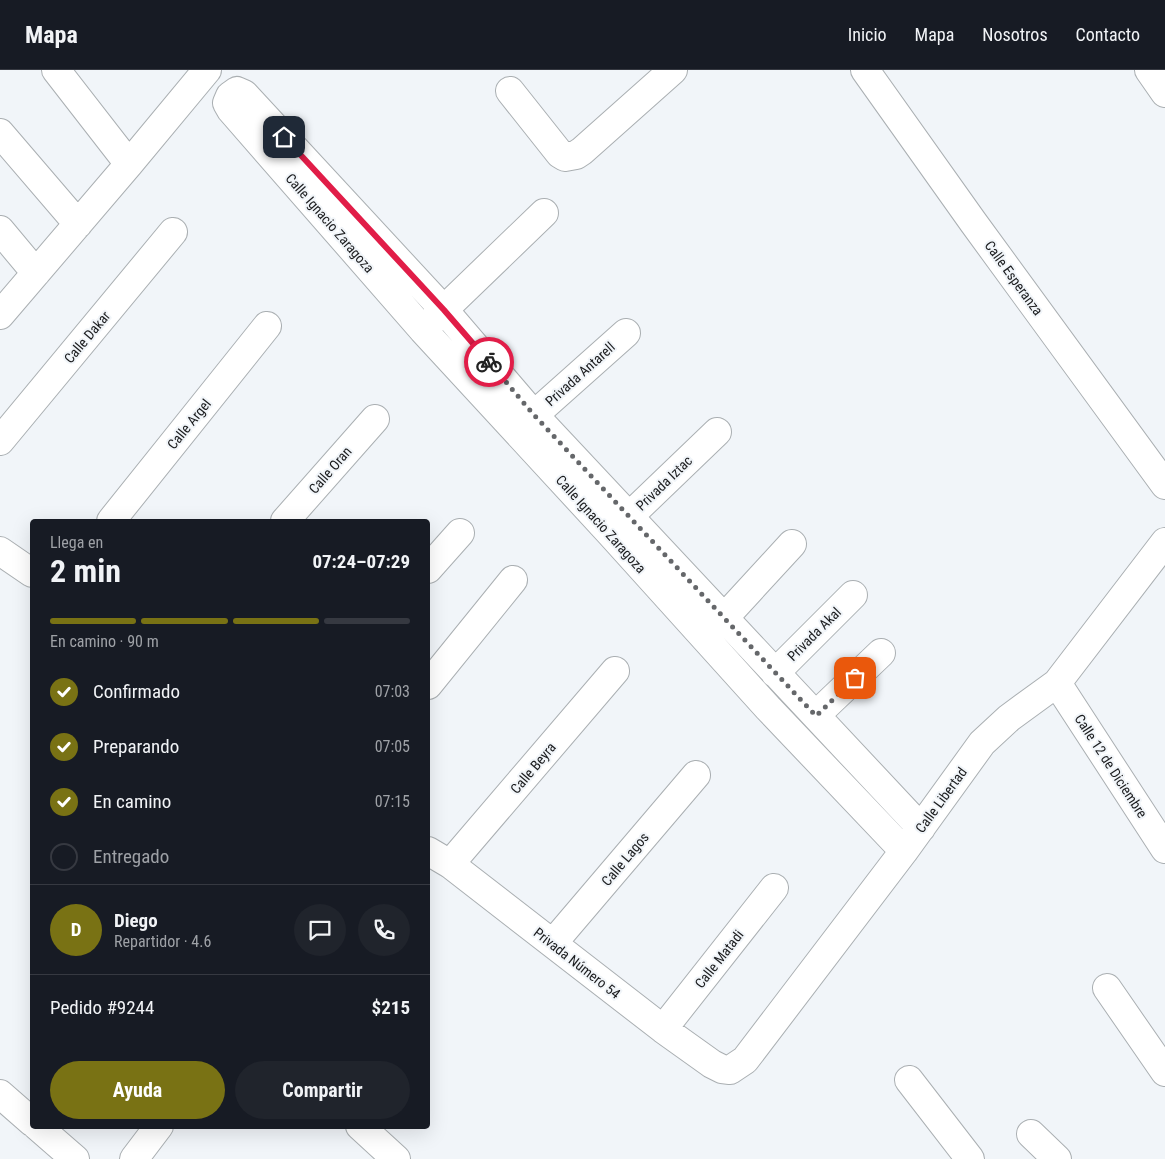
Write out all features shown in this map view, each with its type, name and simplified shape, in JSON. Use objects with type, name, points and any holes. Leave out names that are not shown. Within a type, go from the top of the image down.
[{"type":"street","points":[[56,70],[129,164]]},
{"type":"street","points":[[0,315],[207,70]]},
{"type":"street","points":[[510,91],[565,158],[582,151],[673,70]]},
{"type":"street","name":"Calle Esperanza","points":[[865,70],[973,222],[1165,485]]},
{"type":"street","points":[[1149,70],[1165,93]]},
{"type":"street","name":"Calle Ignacio Zaragoza","points":[[904,851],[768,708],[620,525],[534,415],[444,310],[244,94],[237,92],[230,96],[227,103],[231,110],[422,330],[620,525],[724,618],[921,828]]},
{"type":"street","points":[[0,133],[78,224]]},
{"type":"street","points":[[422,330],[544,213]]},
{"type":"street","points":[[0,230],[36,273]]},
{"type":"street","name":"Calle Dakar","points":[[0,441],[173,232]]},
{"type":"street","name":"Calle Argel","points":[[113,519],[267,326]]},
{"type":"street","name":"Privada Antarell","points":[[534,415],[626,333]]},
{"type":"street","name":"Calle Oran","points":[[287,519],[375,419]]},
{"type":"street","name":"Privada Iztac","points":[[620,525],[717,432]]},
{"type":"street","points":[[430,567],[460,534]]},
{"type":"street","name":"Calle Libertad","points":[[730,1070],[745,1060],[904,851],[982,742],[1009,718],[1057,682],[1165,542]]},
{"type":"street","points":[[724,618],[792,544]]},
{"type":"street","points":[[0,551],[30,572]]},
{"type":"street","points":[[430,683],[513,580]]},
{"type":"street","name":"Privada Akal","points":[[775,672],[853,595]]},
{"type":"street","points":[[816,716],[881,653]]},
{"type":"street","name":"Calle Beyra","points":[[439,857],[615,671]]},
{"type":"street","name":"Calle 12 de Diciembre","points":[[1057,682],[1165,849]]},
{"type":"street","points":[[851,795],[872,774]]},
{"type":"street","name":"Calle Lagos","points":[[553,943],[696,775]]},
{"type":"street","name":"Privada Número 54","points":[[439,857],[663,1029],[712,1064],[722,1069],[730,1070]]},
{"type":"street","name":"Calle Matadi","points":[[663,1029],[774,888]]},
{"type":"street","points":[[1107,988],[1165,1072]]},
{"type":"street","points":[[910,1080],[970,1159]]},
{"type":"street","points":[[0,1094],[30,1120]]},
{"type":"street","points":[[40,1129],[75,1159]]},
{"type":"street","points":[[134,1159],[157,1129]]},
{"type":"street","points":[[363,1129],[396,1159]]},
{"type":"street","points":[[1031,1134],[1057,1159]]},
{"type":"way so far","points":[[489,362],[534,415],[816,716],[855,678]]},
{"type":"route","points":[[284,137],[444,310],[489,362]]}]
